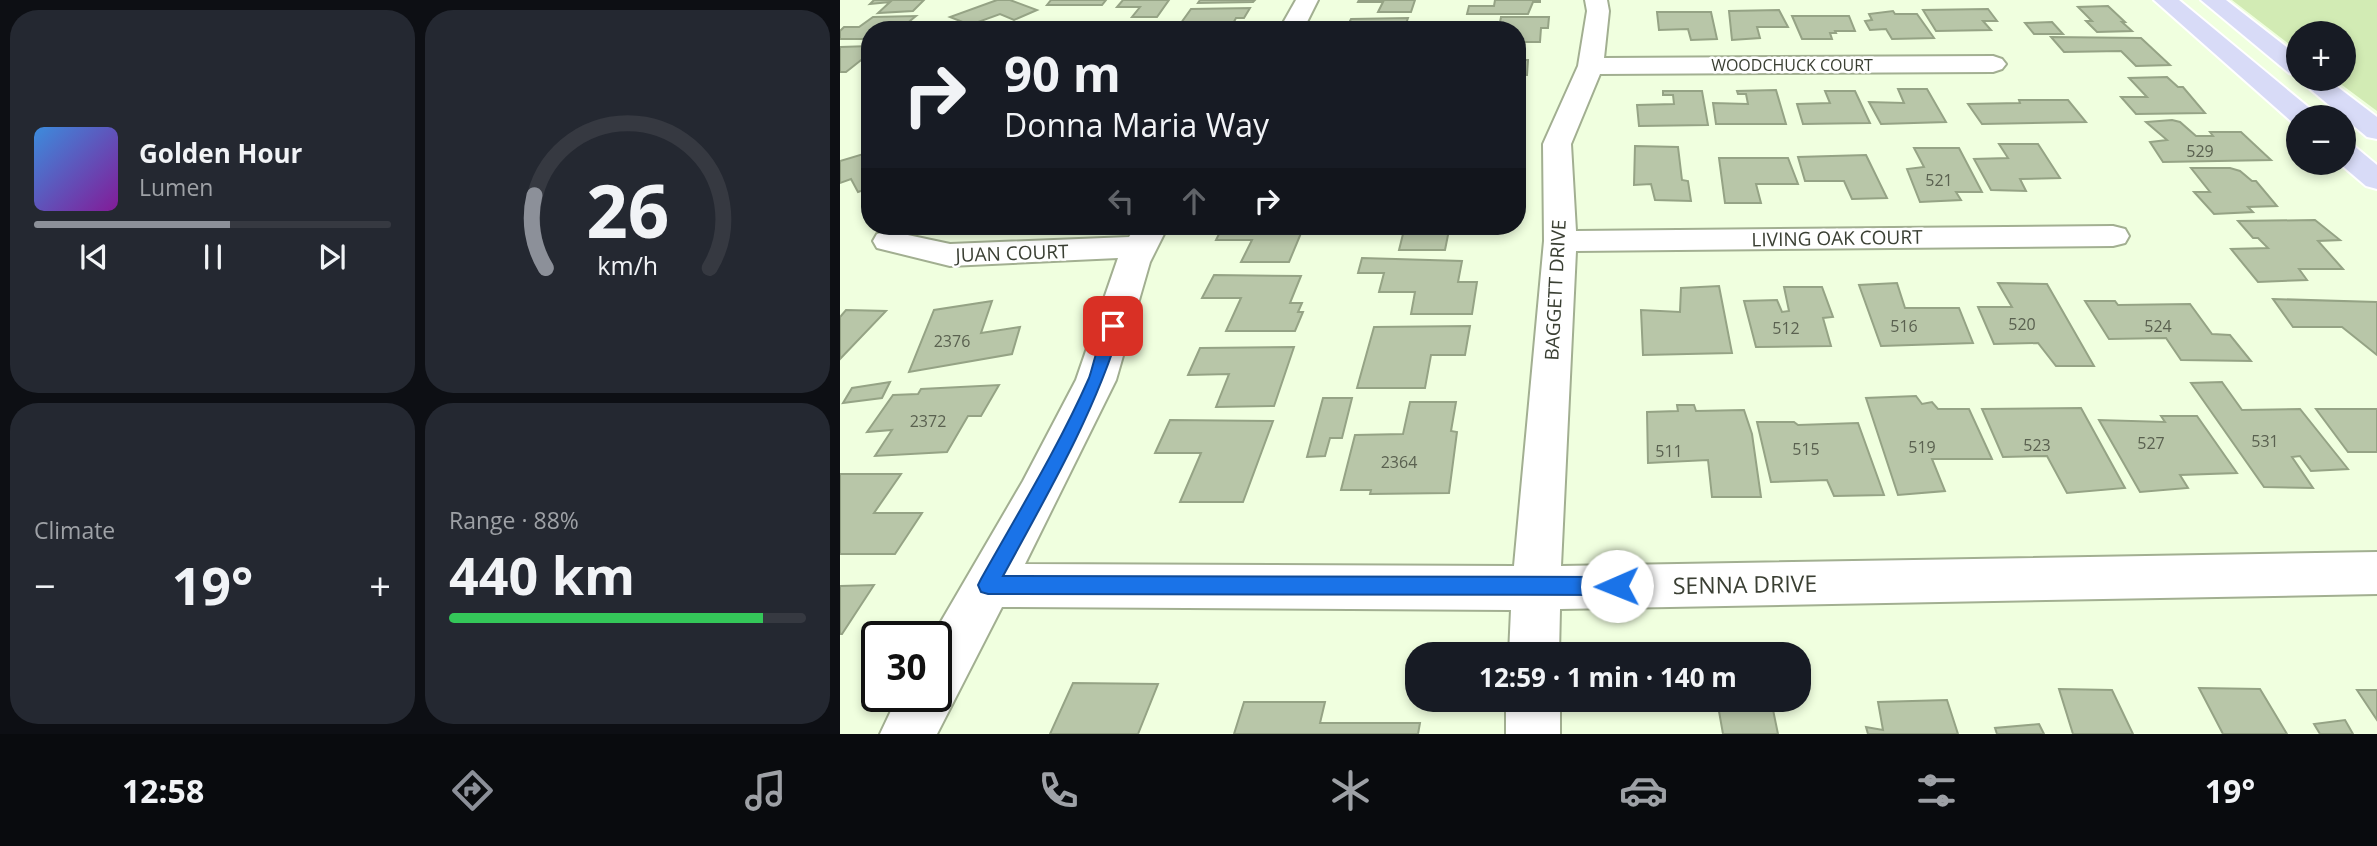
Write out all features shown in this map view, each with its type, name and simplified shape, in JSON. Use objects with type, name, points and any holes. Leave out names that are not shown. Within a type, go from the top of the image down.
[{"type":"main road","points":[[2165,0],[2289,105]]},
{"type":"main road","points":[[2211,0],[2286,59]]},
{"type":"main road","points":[[2326,91],[2377,131]]},
{"type":"main road","points":[[2356,162],[2377,180]]},
{"type":"street","points":[[1296,21],[1307,0]]},
{"type":"street","name":"BAGGETT DRIVE","points":[[1534,642],[1560,241],[1557,144],[1591,66],[1598,10],[1596,0]]},
{"type":"street","name":"WOODCHUCK COURT","points":[[1591,66],[1993,64]]},
{"type":"street","name":"LIVING OAK COURT","points":[[1560,241],[2113,236]]},
{"type":"street","points":[[952,651],[1054,465],[1097,377],[1144,237]]},
{"type":"street","name":"JUAN COURT","points":[[889,242],[950,255],[1144,237]]},
{"type":"street","name":"SENNA DRIVE","points":[[988,585],[1536,587],[2377,573]]},
{"type":"street","points":[[907,734],[919,712]]},
{"type":"street","points":[[1533,712],[1533,734]]},
{"type":"green space","points":[[2232,0],[2377,0],[2377,111],[2350,91],[2356,91],[2356,21],[2286,21],[2286,42]]},
{"type":"building","points":[[874,0],[924,0],[913,11],[878,13],[890,2],[870,4]]},
{"type":"building","points":[[997,0],[1010,0],[1037,10],[1014,20],[1000,14],[981,21],[960,21],[950,17]]},
{"type":"building","points":[[1051,0],[1106,0],[1102,5],[1047,5]]},
{"type":"building","points":[[1123,0],[1169,0],[1157,17],[1132,17],[1140,7],[1117,7]]},
{"type":"building","points":[[1200,0],[1255,0],[1198,3]]},
{"type":"building","points":[[1415,0],[1411,12],[1378,12],[1383,2],[1358,2]]},
{"type":"building","points":[[1495,0],[1540,2],[1533,2],[1528,14],[1467,14],[1469,6],[1494,6]]},
{"type":"building","points":[[2108,6],[2132,31],[2097,32],[2086,21],[2092,21],[2078,7]]},
{"type":"building","points":[[1250,8],[1244,18],[1236,18],[1234,21],[1182,21],[1191,9]]},
{"type":"building","points":[[1988,9],[1997,21],[1983,21],[1991,30],[1936,31],[1923,10]]},
{"type":"building","points":[[1779,10],[1788,27],[1757,27],[1760,38],[1732,40],[1729,11]]},
{"type":"building","points":[[1893,11],[1895,14],[1917,14],[1934,38],[1892,39],[1886,29],[1870,30],[1865,21],[1872,20],[1869,14]]},
{"type":"building","points":[[1657,12],[1711,12],[1717,39],[1691,40],[1688,29],[1659,30]]},
{"type":"building","points":[[916,16],[910,21],[867,21],[873,17]]},
{"type":"building","points":[[1792,16],[1849,16],[1855,31],[1835,31],[1836,33],[1830,33],[1832,39],[1802,39]]},
{"type":"building","points":[[1501,17],[1549,17],[1548,28],[1541,28],[1540,42],[1526,42],[1526,21],[1500,21]]},
{"type":"building","points":[[1408,18],[1407,21],[1350,21]]},
{"type":"building","points":[[2052,22],[2063,34],[2034,34],[2025,23]]},
{"type":"building","points":[[861,26],[861,39],[840,39],[840,31],[844,27]]},
{"type":"building","points":[[2051,37],[2141,38],[2170,65],[2136,66],[2121,51],[2064,52]]},
{"type":"building","points":[[861,46],[861,60],[846,72],[840,72],[840,47]]},
{"type":"building","points":[[2167,77],[2178,87],[2183,87],[2205,113],[2136,114],[2121,97],[2147,97],[2129,78]]},
{"type":"building","points":[[1898,89],[1927,89],[1946,122],[1881,124],[1869,102],[1904,103]]},
{"type":"building","points":[[1776,90],[1786,124],[1716,124],[1713,103],[1748,104],[1746,94],[1738,94],[1737,91]]},
{"type":"building","points":[[1663,91],[1702,91],[1708,125],[1639,126],[1637,105],[1674,104],[1673,95],[1663,95]]},
{"type":"building","points":[[1825,91],[1855,91],[1870,123],[1803,124],[1797,104],[1830,103]]},
{"type":"building","points":[[2019,100],[2068,100],[2086,122],[1982,124],[1968,104],[2020,103]]},
{"type":"building","points":[[2146,122],[2180,122],[2196,136],[2213,136],[2210,132],[2241,132],[2271,160],[2163,162],[2150,142],[2167,140]]},
{"type":"building","points":[[1999,144],[2038,144],[2060,178],[2020,179],[2026,191],[1991,190],[1974,159],[2008,158]]},
{"type":"building","points":[[1635,146],[1678,147],[1682,180],[1688,181],[1691,201],[1655,200],[1651,184],[1634,185]]},
{"type":"building","points":[[1914,148],[1959,148],[1982,192],[1956,192],[1961,200],[1920,202],[1907,169],[1924,167]]},
{"type":"building","points":[[861,155],[861,191],[858,192],[851,179],[840,183],[840,161]]},
{"type":"building","points":[[1866,155],[1887,198],[1852,199],[1844,181],[1805,181],[1798,157]]},
{"type":"building","points":[[1719,158],[1788,158],[1798,184],[1756,184],[1761,203],[1725,203]]},
{"type":"building","points":[[2191,168],[2230,168],[2240,171],[2252,181],[2256,181],[2277,206],[2248,207],[2253,212],[2214,214],[2194,192],[2210,192]]},
{"type":"building","points":[[2315,220],[2340,240],[2318,241],[2343,269],[2299,269],[2307,280],[2258,282],[2231,249],[2268,248],[2258,238],[2253,238],[2238,221]]},
{"type":"building","points":[[1218,235],[1300,235],[1289,262],[1241,262],[1252,240],[1216,240]]},
{"type":"building","points":[[1403,235],[1448,235],[1445,250],[1399,250]]},
{"type":"building","points":[[1362,258],[1462,261],[1458,282],[1477,282],[1472,314],[1411,314],[1415,292],[1379,292],[1384,273],[1358,273]]},
{"type":"building","points":[[1214,275],[1301,276],[1290,303],[1302,303],[1298,312],[1303,312],[1295,331],[1226,331],[1241,298],[1202,298]]},
{"type":"building","points":[[1897,283],[1905,308],[1959,308],[1973,343],[1881,346],[1859,285]]},
{"type":"building","points":[[1998,283],[2047,284],[2094,366],[2056,366],[2038,343],[1994,344],[1978,307],[2012,307]]},
{"type":"building","points":[[1719,286],[1732,353],[1643,355],[1641,310],[1680,312],[1681,288]]},
{"type":"building","points":[[1784,287],[1822,287],[1833,317],[1823,318],[1831,346],[1756,347],[1744,301],[1777,300],[1782,312],[1789,311]]},
{"type":"building","points":[[2273,299],[2377,302],[2377,355],[2342,327],[2293,327]]},
{"type":"building","points":[[992,301],[981,333],[1020,327],[1012,354],[909,372],[934,310]]},
{"type":"building","points":[[2085,301],[2115,301],[2118,305],[2190,304],[2212,334],[2230,335],[2251,361],[2181,360],[2166,338],[2109,339]]},
{"type":"building","points":[[846,310],[886,311],[840,359],[840,317]]},
{"type":"building","points":[[1470,326],[1465,355],[1431,355],[1425,388],[1357,388],[1374,327]]},
{"type":"building","points":[[1294,347],[1274,406],[1216,407],[1229,374],[1188,375],[1200,348]]},
{"type":"building","points":[[890,382],[882,398],[843,403],[852,388]]},
{"type":"building","points":[[2222,382],[2242,410],[2300,409],[2348,469],[2311,471],[2300,456],[2292,457],[2313,488],[2264,487],[2191,383]]},
{"type":"building","points":[[999,385],[981,416],[968,416],[947,452],[875,456],[892,430],[867,432],[893,395],[918,394],[921,389]]},
{"type":"building","points":[[1916,396],[1922,404],[1932,402],[1938,409],[1969,409],[1992,459],[1932,459],[1945,491],[1898,495],[1866,398]]},
{"type":"building","points":[[1323,398],[1352,398],[1342,438],[1330,438],[1325,456],[1307,457]]},
{"type":"building","points":[[1410,402],[1456,402],[1451,431],[1457,432],[1449,493],[1370,494],[1371,490],[1341,490],[1355,435],[1403,434]]},
{"type":"building","points":[[1677,405],[1694,405],[1696,411],[1744,410],[1752,434],[1761,497],[1712,497],[1708,460],[1648,463],[1647,412],[1678,411]]},
{"type":"building","points":[[2081,408],[2125,488],[2067,493],[2047,456],[2003,457],[1982,409]]},
{"type":"building","points":[[2316,409],[2377,409],[2377,452],[2348,452]]},
{"type":"building","points":[[2161,416],[2197,416],[2237,473],[2180,475],[2188,488],[2140,492],[2099,420],[2165,422]]},
{"type":"building","points":[[1170,420],[1273,421],[1243,502],[1180,502],[1201,453],[1155,453]]},
{"type":"building","points":[[1757,422],[1794,422],[1798,425],[1858,423],[1884,495],[1834,496],[1827,480],[1771,482]]},
{"type":"building","points":[[840,474],[901,474],[874,513],[922,513],[895,554],[840,554]]},
{"type":"building","points":[[874,585],[842,634],[840,634],[840,586]]},
{"type":"building","points":[[1073,683],[1158,684],[1138,734],[1050,734]]},
{"type":"building","points":[[2199,688],[2260,689],[2287,734],[2223,734]]},
{"type":"building","points":[[2059,689],[2112,690],[2133,734],[2073,734]]},
{"type":"building","points":[[2357,690],[2377,690],[2377,720]]},
{"type":"building","points":[[1947,700],[1958,734],[1868,734],[1866,727],[1883,730],[1878,702]]},
{"type":"building","points":[[1244,702],[1325,702],[1320,723],[1420,723],[1418,734],[1234,734]]},
{"type":"building","points":[[1719,712],[1773,712],[1778,734],[1723,734]]},
{"type":"building","points":[[2345,720],[2353,734],[2320,734],[2314,724]]},
{"type":"building","points":[[2039,724],[2044,734],[1997,734],[1995,728]]},
{"type":"route","points":[[1113,326],[1097,377],[1054,465],[988,585],[1617,586]]}]
